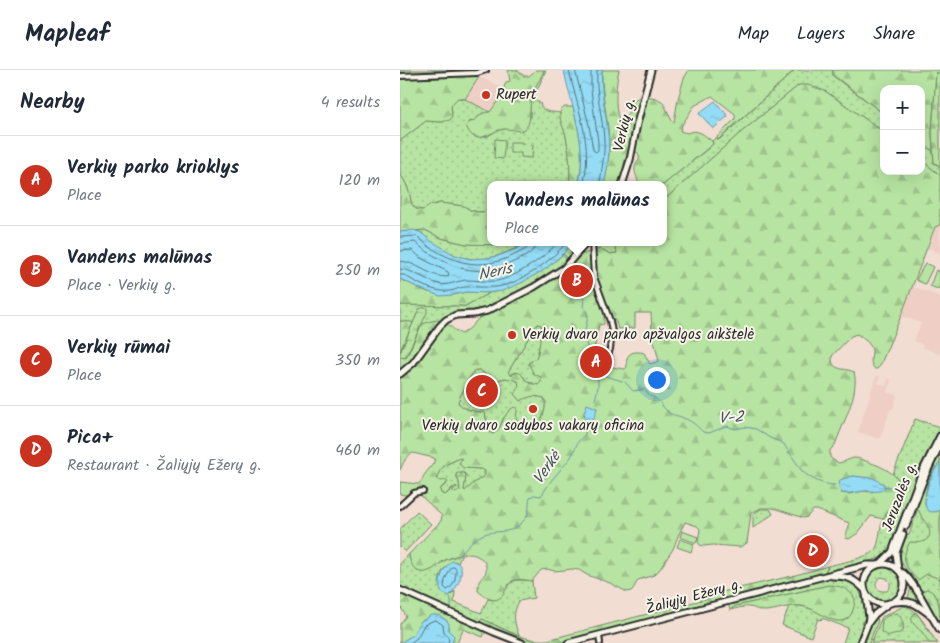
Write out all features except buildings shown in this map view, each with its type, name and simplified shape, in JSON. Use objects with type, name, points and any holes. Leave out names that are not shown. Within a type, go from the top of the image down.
[{"type":"main road","name":"Verkių g.","points":[[623,181],[651,70]]},
{"type":"main road","points":[[400,374],[413,363],[446,320],[456,315],[487,311],[526,291],[564,268],[584,246]]},
{"type":"main road","name":"Jeruzalės g.","points":[[879,564],[892,552],[921,474],[940,436]]},
{"type":"main road","name":"Jeruzalės g.","points":[[899,571],[896,556],[897,550],[925,476],[940,445]]},
{"type":"main road","points":[[868,622],[864,586],[865,577],[870,569],[879,564],[892,565],[908,578],[940,630]]},
{"type":"main road","name":"Žaliųjų Ežerų g.","points":[[568,643],[866,565],[879,564]]},
{"type":"main road","points":[[860,643],[868,622],[875,614],[899,596],[903,589],[904,580],[899,571]]},
{"type":"main road","name":"Žaliųjų Ežerų g.","points":[[826,576],[850,578],[858,583],[866,592]]},
{"type":"main road","points":[[400,590],[522,643]]},
{"type":"main road","points":[[866,592],[869,597],[880,603],[912,602],[930,615]]},
{"type":"street","points":[[400,76],[478,73],[486,70]]},
{"type":"street","points":[[592,246],[594,277],[610,321],[612,332],[609,353],[604,362],[592,370]]},
{"type":"street","points":[[400,506],[414,493],[423,491]]},
{"type":"street","points":[[598,635],[600,643]]},
{"type":"shaded area","points":[[479,77],[503,88],[500,98],[490,112],[465,99]]},
{"type":"shaded area","points":[[940,225],[940,253],[928,248],[935,227]]},
{"type":"shaded area","points":[[912,286],[940,297],[940,354],[922,347],[923,345],[914,341],[921,323],[901,316]]},
{"type":"shaded area","points":[[878,375],[880,376],[878,383],[886,386],[888,379],[891,380],[887,392],[897,395],[880,439],[858,432],[875,379]]},
{"type":"green space","points":[[400,70],[485,70],[465,99],[458,98],[451,105],[452,116],[450,120],[441,122],[426,121],[400,141]]},
{"type":"green space","points":[[508,70],[517,70],[524,76],[529,76],[536,70],[544,70],[532,94],[530,116],[526,128],[521,131],[499,130],[478,138],[473,136],[466,125],[483,113],[490,112],[500,98],[506,82],[510,81]]},
{"type":"green space","points":[[544,70],[546,70],[533,99],[540,103],[543,109],[560,113],[569,152],[569,181],[487,181],[487,211],[479,212],[464,206],[440,203],[423,210],[416,209],[411,203],[408,188],[400,175],[400,141],[426,121],[441,122],[452,112],[451,105],[458,98],[465,99],[490,112],[480,115],[475,120],[469,122],[480,138],[509,128],[530,117],[531,95]]},
{"type":"green space","points":[[602,70],[619,70],[616,108],[619,119],[621,120],[626,116],[634,100],[648,96],[663,102],[674,122],[684,78],[689,70],[795,70],[718,140],[717,137],[735,119],[735,114],[712,96],[694,106],[680,131],[701,133],[712,141],[713,144],[667,182],[638,181],[635,170],[639,160],[637,152],[630,152],[627,155],[620,181],[605,181],[609,147]]},
{"type":"green space","points":[[795,70],[833,70],[833,76],[880,111],[880,129],[825,91],[799,85],[739,134],[667,197],[667,182],[710,147],[713,144],[712,141],[717,137],[719,140]]},
{"type":"green space","points":[[833,70],[940,70],[940,73],[936,73],[932,133],[933,151],[925,146],[925,85],[880,85],[880,111],[833,75]]},
{"type":"green space","points":[[936,73],[940,73],[940,166],[934,163],[932,133]]},
{"type":"green space","points":[[799,85],[808,85],[825,91],[880,129],[880,175],[925,175],[925,163],[940,175],[940,225],[935,227],[880,366],[875,369],[872,366],[872,348],[857,334],[851,336],[832,356],[832,361],[836,367],[854,372],[855,389],[835,445],[830,450],[830,457],[839,463],[854,458],[863,460],[877,465],[896,477],[900,483],[900,495],[890,510],[883,519],[871,516],[858,533],[849,539],[846,536],[849,523],[817,510],[813,510],[804,518],[773,508],[761,508],[751,513],[747,543],[740,547],[700,545],[698,542],[700,529],[685,522],[673,549],[660,569],[654,575],[638,580],[633,589],[627,592],[579,570],[555,571],[547,569],[541,570],[532,581],[519,579],[512,581],[500,598],[493,600],[478,591],[479,581],[486,572],[486,568],[481,558],[471,554],[460,555],[443,561],[429,571],[417,571],[412,566],[409,554],[441,521],[442,516],[418,493],[400,494],[400,482],[418,484],[422,481],[435,459],[413,453],[407,458],[400,470],[400,357],[406,358],[421,326],[438,320],[446,322],[462,334],[479,318],[536,288],[568,268],[580,255],[600,249],[611,254],[617,253],[615,246],[667,246],[667,197],[739,134]],"holes":[[[584,269],[587,270],[593,280],[577,292],[571,280],[572,275]],[[604,313],[609,313],[616,322],[618,329],[635,328],[635,313],[651,313],[652,333],[659,361],[650,364],[644,353],[634,352],[629,354],[625,369],[605,366],[588,372],[584,358],[593,355],[599,325],[604,324]],[[538,324],[541,325],[542,330],[538,353],[536,358],[528,363],[534,374],[541,377],[541,382],[538,385],[526,381],[520,373],[511,375],[508,372]],[[475,370],[480,370],[494,381],[505,378],[518,381],[519,386],[514,394],[520,401],[532,396],[544,398],[545,408],[539,426],[530,430],[526,429],[516,419],[517,408],[514,407],[507,413],[499,428],[493,434],[489,432],[485,413],[467,409],[460,405],[458,402]],[[462,459],[459,463],[463,468],[481,469],[485,471],[484,476],[465,491],[466,475],[464,473],[457,473],[460,491],[453,492],[456,486],[445,495],[442,494],[440,492],[441,488],[448,482],[438,480],[439,472],[453,461]],[[849,477],[873,479],[884,484],[872,492],[841,493]]]},
{"type":"green space","points":[[565,107],[573,107],[580,137],[581,164],[579,181],[569,181],[569,152],[561,123],[561,110]]},
{"type":"green space","points":[[495,139],[505,140],[503,159],[494,158]]},
{"type":"green space","points":[[510,142],[533,145],[532,158],[521,157],[521,153],[510,153]]},
{"type":"green space","points":[[925,146],[933,151],[934,163],[940,166],[940,175],[925,163]]},
{"type":"green space","points":[[400,175],[408,188],[411,203],[416,209],[423,210],[440,203],[464,206],[479,212],[487,211],[487,245],[466,244],[441,238],[425,230],[400,232]]},
{"type":"green space","points":[[425,230],[441,238],[466,244],[520,246],[490,258],[467,258],[443,249],[418,231]]},
{"type":"green space","points":[[570,246],[581,246],[569,259],[563,254]]},
{"type":"green space","points":[[595,246],[615,246],[617,253],[611,254],[600,249],[594,251]]},
{"type":"green space","points":[[563,254],[569,259],[565,265],[505,301],[478,311],[423,324],[406,358],[400,357],[417,314],[400,353],[412,323],[400,321],[400,305],[465,306],[491,292],[496,292],[532,277]]},
{"type":"green space","points":[[925,263],[933,267],[925,284],[916,280]]},
{"type":"green space","points":[[936,270],[940,272],[938,289],[930,286]]},
{"type":"green space","points":[[400,279],[428,292],[453,295],[466,292],[491,292],[465,306],[400,305]]},
{"type":"green space","points":[[425,307],[427,313],[406,356],[400,356],[419,309]]},
{"type":"green space","points":[[400,321],[413,323],[400,351]]},
{"type":"green space","points":[[538,324],[541,325],[542,332],[537,362],[542,380],[538,385],[528,382],[522,375],[516,372],[511,375],[508,372]]},
{"type":"green space","points":[[475,370],[480,370],[494,381],[506,378],[518,381],[519,386],[530,396],[534,395],[544,398],[545,409],[539,427],[530,430],[526,429],[516,419],[504,417],[498,431],[493,434],[489,432],[485,413],[467,409],[458,402]]},
{"type":"green space","points":[[915,419],[940,427],[940,429],[918,471],[890,550],[881,558],[825,573],[828,566],[860,558],[875,550],[885,516],[897,502],[901,492],[900,483],[893,474]]},
{"type":"green space","points":[[940,451],[940,623],[901,562],[901,554],[898,555],[904,539],[907,534],[909,535],[930,473]]},
{"type":"green space","points":[[940,451],[940,463],[928,482],[925,505],[936,512],[940,510],[940,579],[927,574],[918,580],[907,567],[905,553],[910,542],[922,542],[929,537],[929,528],[917,508]]},
{"type":"green space","points":[[461,458],[463,459],[463,468],[481,469],[485,471],[484,476],[465,491],[466,475],[456,475],[460,491],[452,492],[453,487],[445,495],[442,494],[440,492],[441,488],[447,484],[445,481],[440,482],[438,480],[439,472],[449,463]]},
{"type":"green space","points":[[761,509],[770,509],[773,514],[753,528],[753,514]]},
{"type":"green space","points":[[417,511],[431,524],[405,552],[400,547],[400,529]]},
{"type":"green space","points":[[682,531],[698,537],[696,543],[680,537]]},
{"type":"green space","points":[[680,539],[694,544],[691,552],[677,547]]},
{"type":"green space","points":[[409,554],[417,571],[425,572],[446,560],[462,554],[458,563],[455,561],[442,572],[439,580],[440,589],[446,594],[451,595],[455,591],[454,602],[481,613],[488,599],[493,600],[502,596],[513,581],[532,581],[534,598],[519,601],[515,610],[515,622],[519,636],[482,619],[479,623],[400,588],[400,564]]},
{"type":"green space","points":[[828,566],[824,573],[556,643],[526,643],[479,623],[482,619],[522,637],[547,640],[713,597],[713,594]]},
{"type":"green space","points":[[879,567],[887,567],[898,574],[901,587],[900,593],[896,598],[881,602],[870,596],[867,584],[868,577]],"holes":[[[881,577],[886,578],[890,582],[890,587],[887,591],[881,591],[877,588],[876,582]]]},
{"type":"green space","points":[[832,578],[849,580],[858,587],[861,595],[866,613],[856,643],[843,643],[848,628],[822,618],[821,620],[818,619],[811,637],[782,625],[789,606],[803,606],[839,621],[829,585],[736,606],[730,610],[728,603],[820,580]]},
{"type":"green space","points":[[829,585],[844,588],[855,599],[852,613],[845,620],[833,620],[802,606],[764,611],[747,607],[730,610],[736,606]]},
{"type":"green space","points":[[911,586],[923,606],[908,599]]},
{"type":"green space","points":[[927,589],[937,599],[940,623],[920,592]]},
{"type":"green space","points":[[400,594],[485,631],[483,637],[463,629],[457,643],[452,643],[454,639],[448,630],[446,620],[441,617],[427,618],[419,624],[413,635],[400,643],[400,624],[406,616],[400,606]]},
{"type":"green space","points":[[904,606],[909,607],[918,615],[938,643],[871,643],[882,617]]},
{"type":"green space","points":[[916,612],[938,643],[929,643],[913,623],[912,618]]},
{"type":"green space","points":[[897,613],[903,623],[902,632],[888,636],[881,632],[882,620],[887,616]]},
{"type":"green space","points":[[876,616],[878,621],[869,643],[864,643],[873,620]]},
{"type":"water","points":[[564,70],[602,70],[602,94],[609,146],[605,181],[579,181],[581,156],[578,127]]},
{"type":"water","points":[[715,101],[728,116],[713,129],[699,113]]},
{"type":"water","name":"Neris","points":[[413,230],[420,232],[455,255],[470,259],[498,256],[521,246],[570,246],[544,270],[502,291],[486,293],[466,292],[440,296],[400,279],[400,232]]},
{"type":"water","points":[[587,404],[597,408],[594,418],[589,421],[585,418],[584,413]]},
{"type":"water","points":[[940,463],[940,510],[932,512],[927,509],[925,503],[926,494],[932,476]]},
{"type":"water","points":[[853,476],[873,478],[884,484],[885,488],[877,491],[842,493],[839,488],[840,480]]},
{"type":"water","points":[[452,561],[460,566],[461,577],[456,588],[449,596],[441,592],[440,579],[446,567]]},
{"type":"water","points":[[431,615],[439,615],[448,622],[448,630],[454,636],[452,643],[400,643],[413,635],[421,621]]},
{"type":"waterway","name":"Verkė","points":[[561,254],[567,260]]},
{"type":"waterway","name":"Verkė","points":[[572,263],[573,268],[569,278],[573,289],[584,299],[583,306],[588,317],[585,339],[593,366]]},
{"type":"waterway","name":"Verkė","points":[[596,370],[598,373],[598,386]]},
{"type":"waterway","name":"V-2","points":[[599,374],[622,381]]},
{"type":"waterway","name":"V-2","points":[[625,382],[633,391],[644,389],[650,396],[658,400],[668,412],[689,421],[703,432],[709,433],[727,426],[735,429],[745,427],[756,429],[770,438],[783,443],[802,471],[809,477],[821,483],[835,485]]},
{"type":"waterway","name":"Verkė","points":[[595,400],[598,387]]},
{"type":"waterway","name":"Verkė","points":[[459,556],[478,537],[487,533],[511,530],[524,521],[528,514],[530,497],[534,495],[541,496],[571,457],[578,442],[585,434],[588,421]]},
{"type":"waterway","name":"V-2","points":[[883,486],[900,488]]},
{"type":"waterway","name":"Verkė","points":[[450,597],[451,608]]},
{"type":"place","name":"Rupert","points":[[486,95]]},
{"type":"place","name":"Vandens malūnas","points":[[577,281]]},
{"type":"place","name":"Verkių dvaro parko apžvalgos aikštelė","points":[[512,335]]},
{"type":"place","name":"Verkių parko krioklys","points":[[596,362]]},
{"type":"place","name":"Verkių rūmai","points":[[482,391]]},
{"type":"place","name":"Verkių dvaro sodybos vakarų oficina","points":[[533,409]]},
{"type":"place","name":"Pica+","points":[[813,551]]}]
